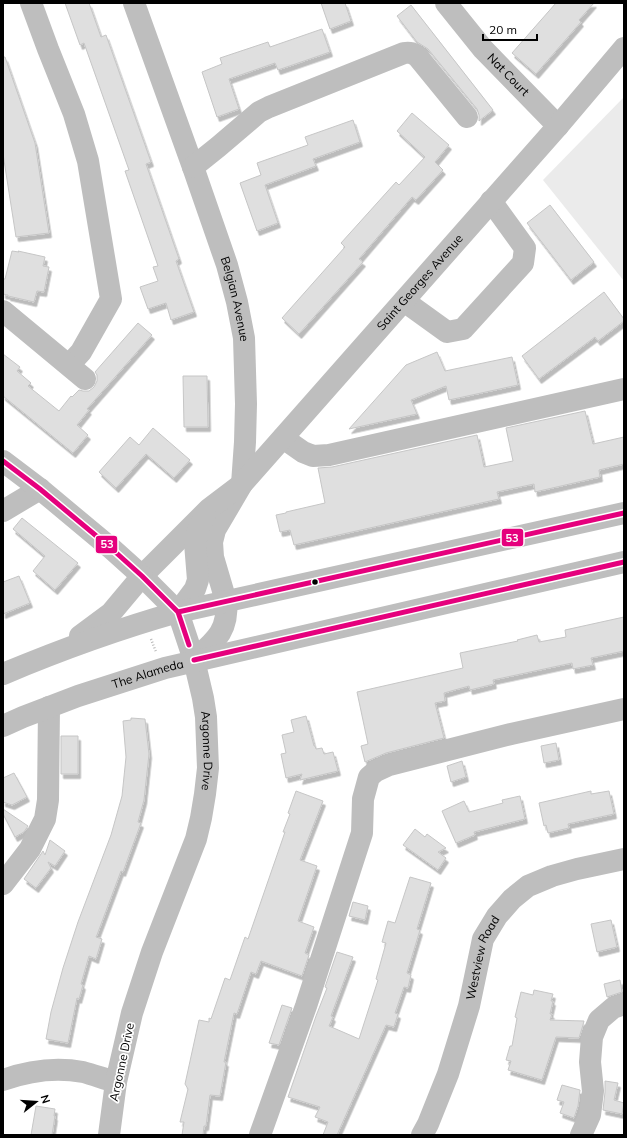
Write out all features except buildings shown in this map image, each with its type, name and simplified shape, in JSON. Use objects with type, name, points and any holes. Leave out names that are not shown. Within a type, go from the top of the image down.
[{"type":"main road","points":[[31,3],[74,114],[88,161],[111,299],[80,352],[68,365]]},
{"type":"main road","name":"Belgian Avenue","points":[[134,3],[194,167],[227,265],[237,302],[244,338],[246,404],[242,484],[215,530],[212,542],[213,557],[226,601],[226,621],[215,641],[194,660]]},
{"type":"main road","name":"Nat Court","points":[[446,3],[483,49],[558,126]]},
{"type":"main road","name":"Saint Georges Avenue","points":[[55,652],[111,613],[142,576],[209,509],[242,484],[558,126],[624,48]]},
{"type":"main road","points":[[194,167],[259,112],[269,106],[409,52],[418,57],[467,117]]},
{"type":"main road","points":[[404,301],[446,332],[463,329],[524,263],[526,248],[491,202]]},
{"type":"main road","points":[[3,311],[85,379]]},
{"type":"main road","points":[[283,438],[302,452],[313,456],[328,455],[624,389]]},
{"type":"main road","name":"Argonne Drive","points":[[3,461],[40,489],[112,549],[178,612],[194,660],[204,698],[208,746],[208,768],[201,818],[196,839],[152,952],[135,1005],[116,1082],[109,1135]]},
{"type":"main road","points":[[3,511],[40,489]]},
{"type":"main road","name":"Saint Georges Avenue","points":[[178,612],[195,589],[198,580],[196,536],[202,520],[209,509]]},
{"type":"main road","points":[[3,674],[55,652],[110,632],[178,612],[624,513]]},
{"type":"main road","name":"The Alameda","points":[[3,726],[49,707],[124,680],[194,660],[624,562]]},
{"type":"main road","points":[[3,884],[30,849],[45,819],[48,800],[49,707]]},
{"type":"main road","points":[[260,1135],[306,1006],[362,833],[363,799],[369,777],[376,771],[389,765],[511,734],[624,709]]},
{"type":"main road","name":"Westview Road","points":[[422,1135],[428,1124],[448,1074],[469,1006],[484,940],[497,916],[512,899],[528,886],[564,872],[624,859]]},
{"type":"main road","points":[[581,1135],[590,1115],[593,1091],[590,1062],[592,1038],[599,1020],[613,1008],[624,1004]]},
{"type":"main road","points":[[3,1080],[20,1074],[49,1070],[82,1072],[116,1082]]},
{"type":"path","points":[[149,633],[156,654]]},
{"type":"shaded area","points":[[624,97],[624,281],[543,180]]},
{"type":"transit line","name":"53","points":[[3,461],[40,489],[142,576],[178,612],[189,645]]},
{"type":"transit line","name":"53","points":[[178,612],[624,513]]},
{"type":"transit line","name":"53","points":[[194,660],[624,562]]}]
